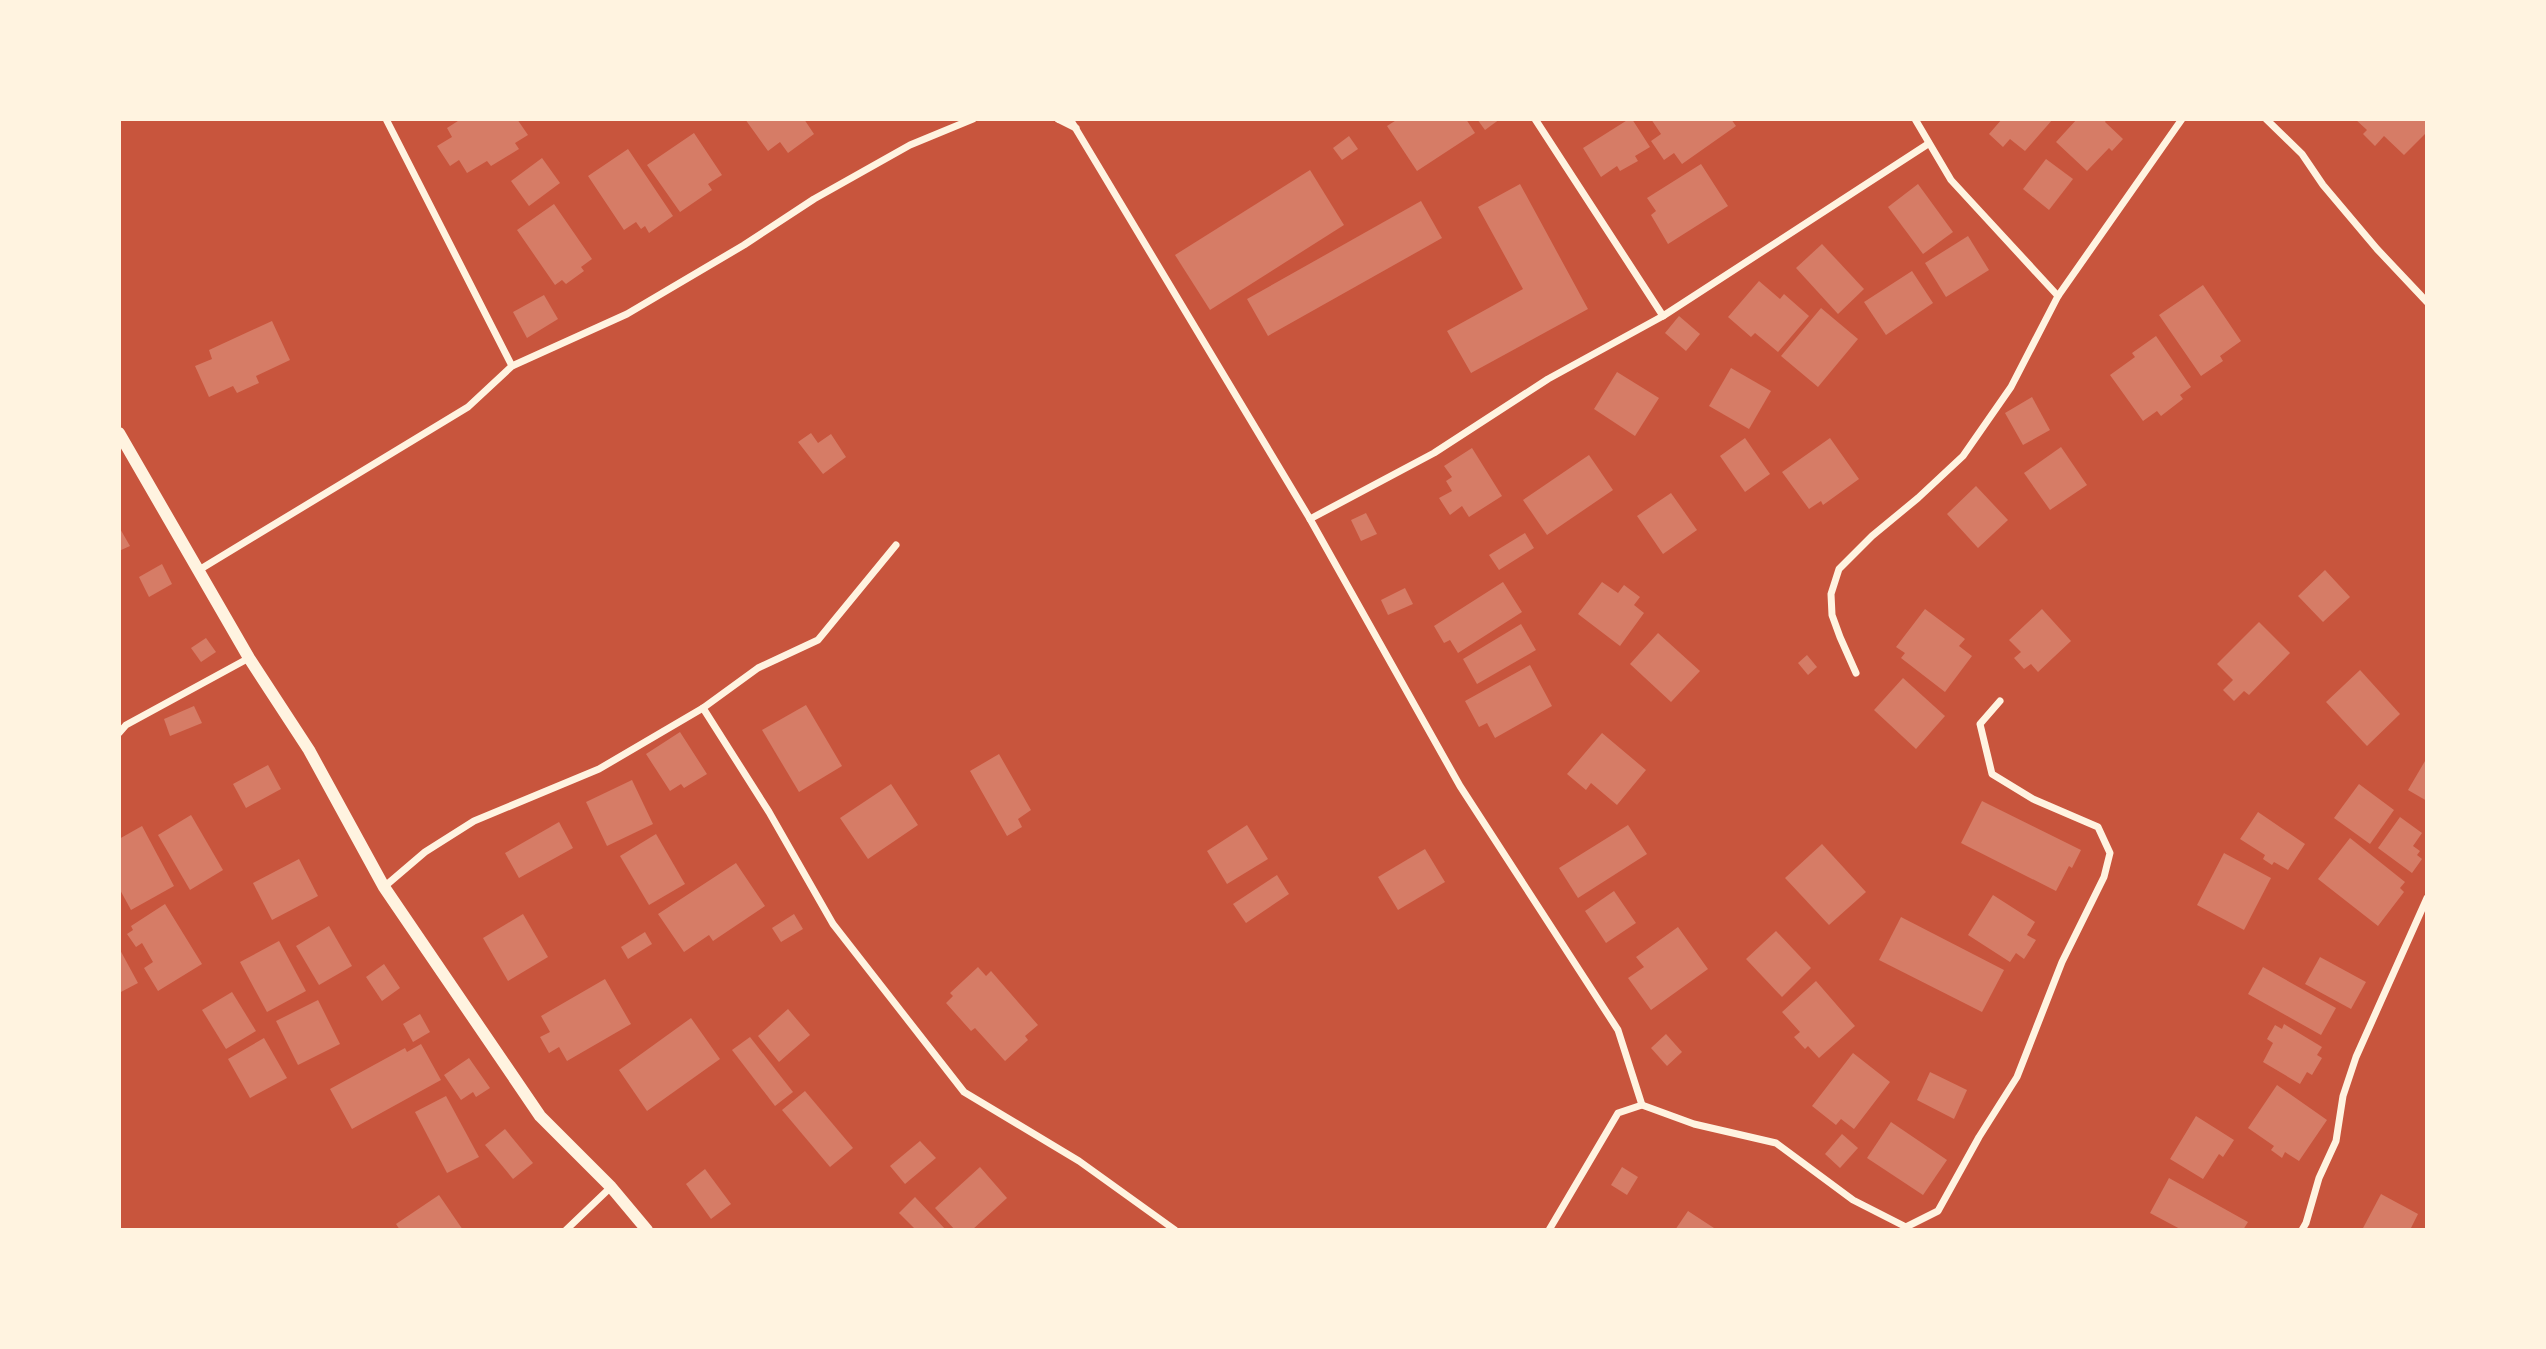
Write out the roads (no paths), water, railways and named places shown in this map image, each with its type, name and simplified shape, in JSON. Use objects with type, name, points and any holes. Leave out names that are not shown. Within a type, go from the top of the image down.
[{"type":"street","points":[[386,119],[512,366]]},
{"type":"street","points":[[199,570],[468,407],[512,366],[627,314],[744,245],[814,199],[910,145],[973,119]]},
{"type":"street","points":[[1058,119],[1077,129]]},
{"type":"street","points":[[1070,119],[1310,519],[1460,786],[1618,1030],[1642,1105]]},
{"type":"street","points":[[1535,119],[1663,316]]},
{"type":"street","points":[[1915,119],[1951,180],[2058,296]]},
{"type":"street","points":[[1856,673],[1832,615],[1830,594],[1839,569],[1872,536],[1918,499],[1963,456],[2011,387],[2058,296],[2182,119]]},
{"type":"street","points":[[2266,119],[2302,154],[2323,185],[2377,249],[2427,302]]},
{"type":"street","points":[[1310,519],[1434,453],[1548,379],[1663,316],[1928,144]]},
{"type":"street","points":[[119,433],[249,658],[309,750],[384,887],[540,1116],[611,1188],[647,1230]]},
{"type":"street","points":[[384,887],[425,852],[474,821],[599,769],[703,708],[758,668],[818,640],[896,545]]},
{"type":"street","points":[[119,733],[126,725],[249,658]]},
{"type":"street","points":[[1549,1230],[1618,1113],[1642,1105],[1694,1124],[1776,1143],[1853,1200],[1906,1227],[1938,1211],[1979,1137],[2017,1077],[2062,962],[2104,877],[2110,853],[2098,827],[2033,799],[1992,774],[1980,724],[2000,701]]},
{"type":"street","points":[[703,708],[769,812],[833,923],[964,1092],[1079,1161],[1175,1230]]},
{"type":"street","points":[[2302,1230],[2319,1178],[2336,1141],[2343,1096],[2356,1058],[2427,898]]},
{"type":"street","points":[[566,1230],[611,1188]]}]
